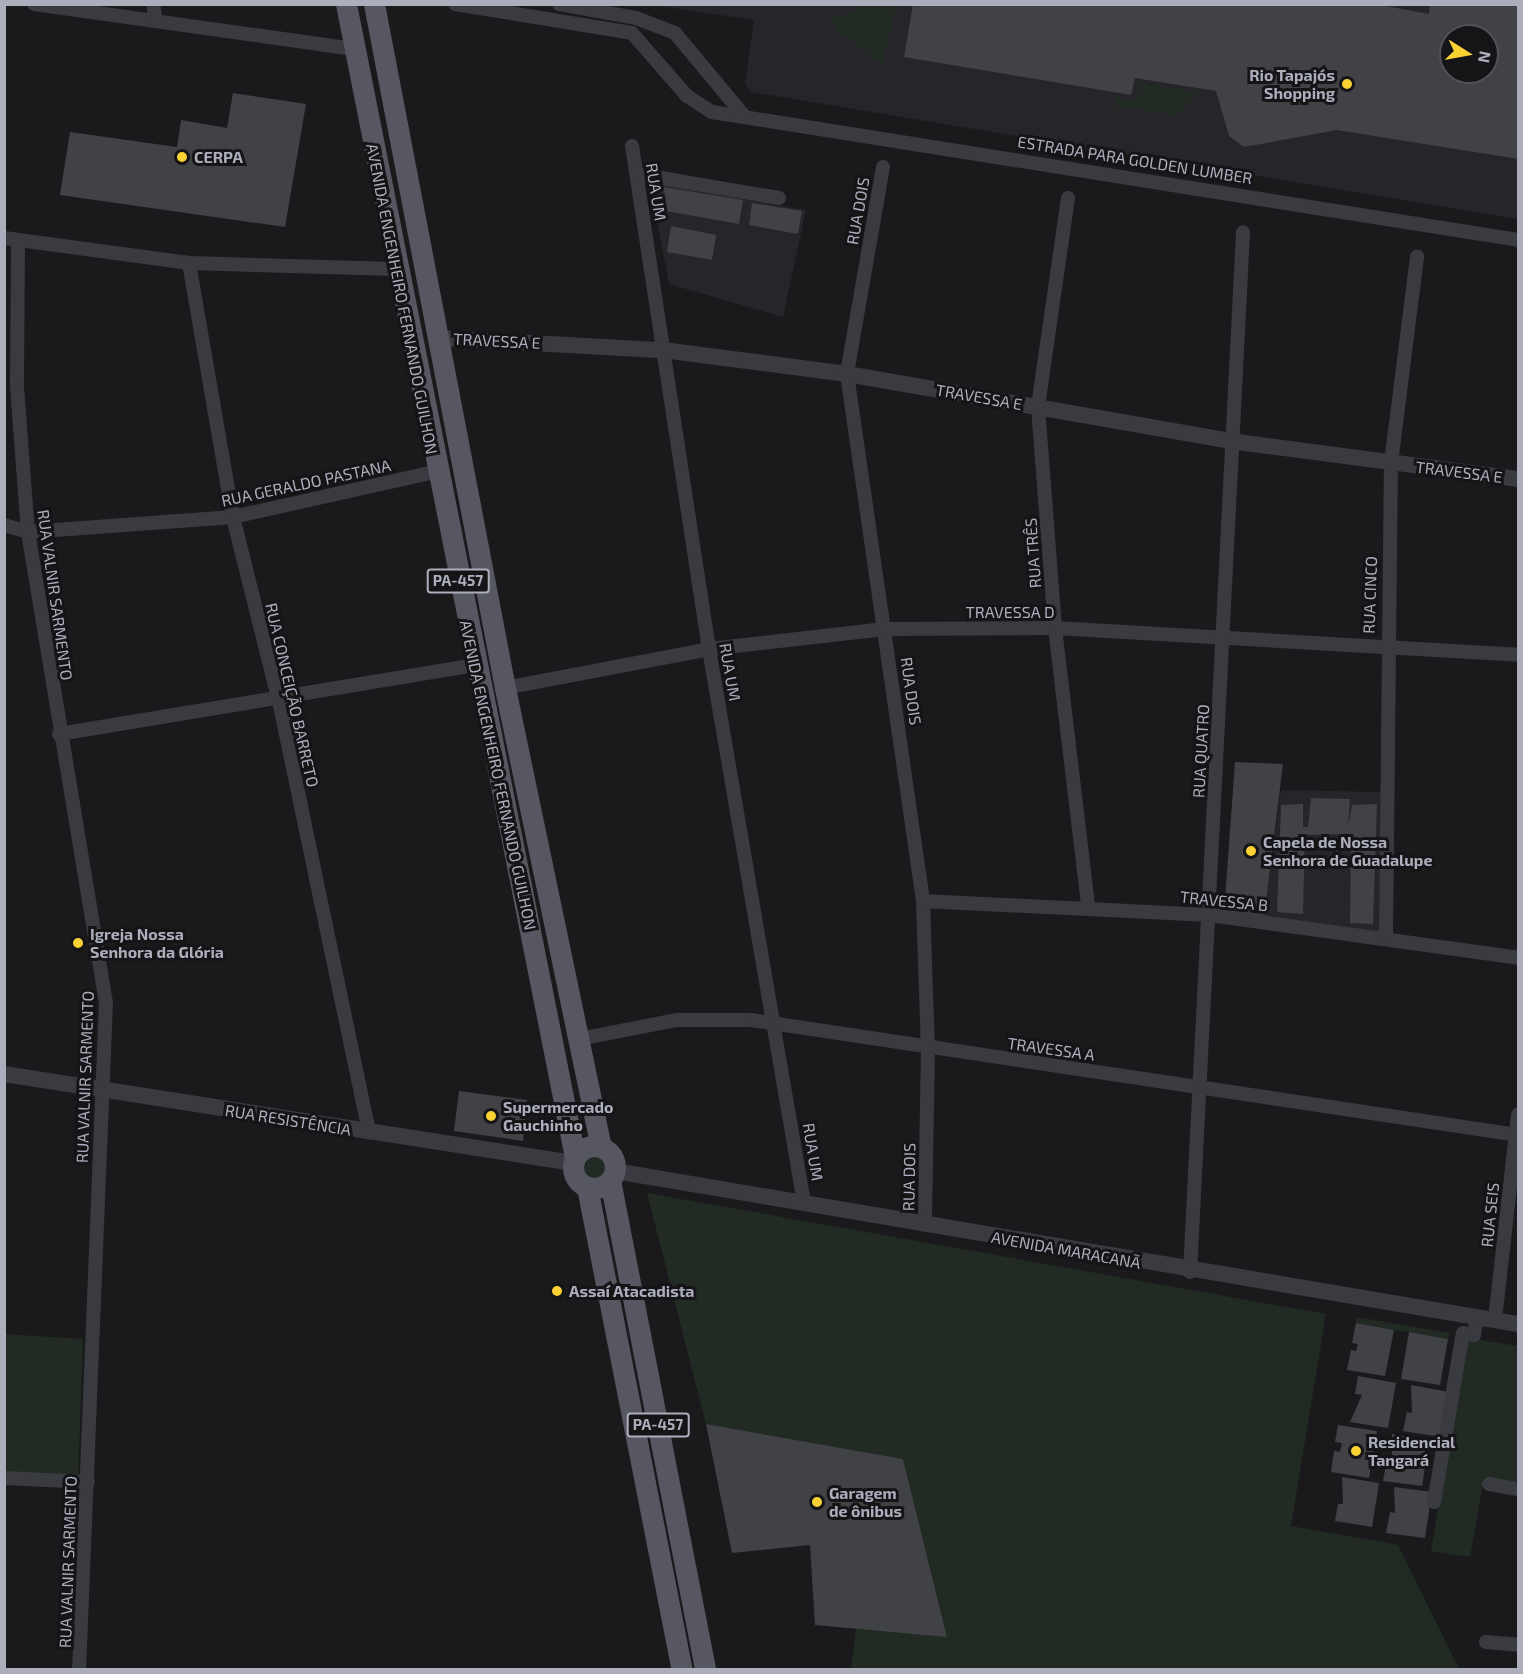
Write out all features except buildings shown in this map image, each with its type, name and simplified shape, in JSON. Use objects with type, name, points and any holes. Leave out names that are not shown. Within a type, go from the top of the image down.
[{"type":"main road","name":"AVENIDA ENGENHEIRO FERNANDO GUILHON","points":[[346,4],[395,269],[476,665],[574,1160],[575,1178],[587,1187],[682,1670]]},
{"type":"main road","name":"AVENIDA ENGENHEIRO FERNANDO GUILHON","points":[[378,6],[505,688],[601,1146],[613,1156],[613,1176],[705,1670]]},
{"type":"main road","points":[[574,1160],[585,1147],[601,1146]]},
{"type":"main road","points":[[587,1187],[613,1176]]},
{"type":"street","points":[[34,4],[354,49]]},
{"type":"street","points":[[153,4],[156,21]]},
{"type":"street","points":[[455,4],[638,35],[648,21]]},
{"type":"street","points":[[559,4],[648,21],[693,48],[745,117]]},
{"type":"street","name":"ESTRADA PARA GOLDEN LUMBER","points":[[638,35],[699,106],[745,117],[1518,240]]},
{"type":"street","name":"RUA UM","points":[[632,146],[709,649],[777,1024],[804,1203]]},
{"type":"street","name":"RUA DOIS","points":[[883,166],[847,374],[924,901],[928,1048],[925,1225]]},
{"type":"street","points":[[638,174],[779,198]]},
{"type":"street","name":"RUA TRÊS","points":[[1068,198],[1038,407],[1055,628],[1088,906]]},
{"type":"street","name":"RUA QUATRO","points":[[1190,1272],[1198,1087],[1210,915],[1230,441],[1243,232]]},
{"type":"street","points":[[11,239],[189,262],[395,269]]},
{"type":"street","name":"RUA VALNIR SARMENTO","points":[[11,239],[17,387],[28,532],[58,734],[104,971],[88,1482],[79,1670]]},
{"type":"street","name":"RUA CINCO","points":[[1386,936],[1385,649],[1391,463],[1417,258]]},
{"type":"street","name":"RUA CONCEIÇÃO BARRETO","points":[[189,262],[233,518],[279,701],[369,1133]]},
{"type":"street","name":"TRAVESSA E","points":[[438,338],[663,350],[847,374],[1230,441],[1518,479]]},
{"type":"street","name":"RUA GERALDO PASTANA","points":[[4,525],[28,532],[233,518],[435,472]]},
{"type":"street","name":"TRAVESSA D","points":[[505,688],[709,649],[885,629],[1055,628],[1518,655]]},
{"type":"street","points":[[58,734],[279,701],[476,665]]},
{"type":"street","name":"TRAVESSA B","points":[[924,901],[1088,906],[1210,915],[1386,936],[1518,957]]},
{"type":"street","name":"TRAVESSA A","points":[[579,1039],[677,1020],[777,1024],[1517,1135]]},
{"type":"street","name":"RUA RESISTÊNCIA","points":[[4,1074],[369,1133],[574,1160]]},
{"type":"street","name":"RUA SEIS","points":[[1495,1320],[1518,1114]]},
{"type":"street","name":"AVENIDA MARACANÃ","points":[[613,1176],[804,1203],[1190,1272],[1518,1324]]},
{"type":"street","points":[[1434,1502],[1463,1333],[1474,1335],[1477,1317]]},
{"type":"street","points":[[4,1478],[88,1482]]},
{"type":"street","points":[[1490,1484],[1518,1489]]},
{"type":"street","points":[[1486,1642],[1518,1645]]},
{"type":"shaded area","points":[[652,5],[1518,5],[1518,219],[751,92],[745,84],[754,20]]},
{"type":"shaded area","points":[[860,5],[896,5],[883,66],[839,31],[826,13],[844,17]]},
{"type":"shaded area","points":[[1140,83],[1198,92],[1177,115],[1114,106],[1116,97],[1136,100]]},
{"type":"shaded area","points":[[650,183],[806,210],[783,317],[669,284]]},
{"type":"shaded area","points":[[1281,790],[1382,792],[1379,932],[1264,918]]},
{"type":"shaded area","points":[[595,1154],[605,1159],[610,1169],[605,1179],[595,1184],[585,1179],[580,1169],[585,1159]]},
{"type":"shaded area","points":[[647,1193],[1326,1314],[1291,1526],[1398,1545],[1459,1669],[851,1669],[856,1628],[947,1636],[903,1459],[706,1424]]},
{"type":"shaded area","points":[[1357,1317],[1449,1333],[1448,1339],[1356,1323]]},
{"type":"shaded area","points":[[4,1334],[83,1339],[78,1478],[5,1475]]},
{"type":"shaded area","points":[[1467,1338],[1518,1346],[1518,1483],[1484,1477],[1470,1557],[1431,1551]]},
{"type":"place","name":"Rio Tapajós Shopping","points":[[1347,84]]},
{"type":"place","name":"CERPA","points":[[182,157]]},
{"type":"place","name":"Capela de Nossa Senhora de Guadalupe","points":[[1251,851]]},
{"type":"place","name":"Igreja Nossa Senhora da Glória","points":[[78,943]]},
{"type":"place","name":"Supermercado Gauchinho","points":[[491,1116]]},
{"type":"place","name":"Assaí Atacadista","points":[[557,1291]]},
{"type":"place","name":"Residencial Tangará","points":[[1356,1451]]},
{"type":"place","name":"Garagem de ônibus","points":[[817,1502]]}]
